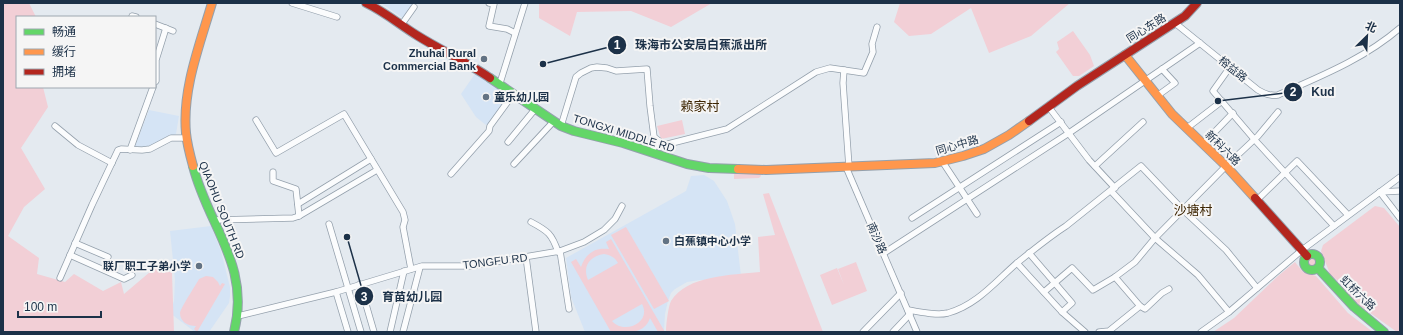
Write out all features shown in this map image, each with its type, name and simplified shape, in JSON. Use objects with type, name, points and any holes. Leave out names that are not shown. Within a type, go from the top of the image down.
[{"type":"street","name":"QIAOHU SOUTH RD","points":[[212,3],[190,86],[186,138],[194,172],[226,245],[236,276],[238,290],[238,316],[234,332]]},
{"type":"street","points":[[292,3],[337,17]]},
{"type":"street","name":"TONGXI MIDDLE RD","points":[[366,3],[379,9],[418,36],[443,48],[558,123],[574,131],[623,143],[651,152]]},
{"type":"street","points":[[488,3],[494,4],[489,26],[507,29],[515,33]]},
{"type":"street","points":[[500,84],[524,3]]},
{"type":"street","name":"同心东路","points":[[1125,55],[1185,16],[1197,3]]},
{"type":"street","points":[[402,24],[414,7]]},
{"type":"street","name":"榕益路","points":[[1175,23],[1258,90],[1266,94],[1278,96],[1341,67],[1369,50],[1400,28]]},
{"type":"street","points":[[156,24],[173,31]]},
{"type":"street","points":[[514,164],[558,123],[576,77],[591,68],[606,68],[616,71],[647,68],[654,136],[664,145],[727,129],[816,72],[830,68],[864,73],[873,52],[872,44],[876,27]]},
{"type":"street","points":[[156,81],[156,60],[166,28]]},
{"type":"street","points":[[884,253],[1069,133],[1200,43]]},
{"type":"street","name":"新科六路","points":[[1125,55],[1157,96],[1226,166],[1304,253],[1315,254],[1319,258],[1320,263],[1318,268],[1313,270],[1306,267],[1304,263],[1304,253]]},
{"type":"street","name":"同心中路","points":[[651,152],[687,164],[714,169],[766,170],[942,162],[990,146],[1006,138],[1048,106],[1125,55]]},
{"type":"street","points":[[1230,67],[1214,91],[1254,139],[1334,226]]},
{"type":"street","points":[[1157,96],[1175,83],[1162,69]]},
{"type":"street","name":"南沙路","points":[[844,70],[843,82],[848,167],[917,332]]},
{"type":"street","points":[[130,150],[153,88]]},
{"type":"street","points":[[451,174],[489,131],[490,126],[514,93]]},
{"type":"street","points":[[1187,128],[1222,102]]},
{"type":"street","points":[[1048,106],[1113,189],[1155,238],[1198,275],[1230,312]]},
{"type":"street","points":[[508,142],[536,108]]},
{"type":"street","points":[[1044,292],[1072,268],[1093,290],[1115,277],[1134,262],[1155,238],[1254,139],[1278,112]]},
{"type":"street","points":[[1203,144],[1233,113]]},
{"type":"street","points":[[256,120],[276,153],[344,114],[403,212],[405,220],[403,227],[411,269]]},
{"type":"street","points":[[912,218],[1060,122]]},
{"type":"street","points":[[1095,166],[1143,122]]},
{"type":"street","points":[[55,126],[78,145],[112,163]]},
{"type":"street","points":[[60,278],[118,150],[150,149],[171,138],[186,138]]},
{"type":"street","points":[[651,152],[659,141]]},
{"type":"street","points":[[298,204],[371,159]]},
{"type":"street","points":[[1257,200],[1297,161],[1348,215]]},
{"type":"street","points":[[942,162],[977,214]]},
{"type":"street","points":[[893,332],[909,312],[947,313],[965,306],[980,297],[1029,253],[1066,226],[1141,166],[1183,210],[1226,250],[1257,288]]},
{"type":"street","points":[[215,220],[293,218],[300,216],[377,170]]},
{"type":"street","points":[[273,172],[273,181],[296,189],[300,216]]},
{"type":"street","points":[[1201,332],[1230,312],[1257,288],[1304,253],[1334,226],[1400,177]]},
{"type":"street","points":[[1380,192],[1400,191]]},
{"type":"street","points":[[1380,192],[1400,218]]},
{"type":"street","name":"TONGFU RD","points":[[238,316],[336,292],[420,267],[431,265],[471,266],[559,252],[584,242],[604,230],[615,219],[622,206]]},
{"type":"street","points":[[531,222],[549,233],[555,242],[559,252],[569,309]]},
{"type":"street","points":[[329,224],[361,332]]},
{"type":"street","points":[[75,243],[108,257]]},
{"type":"street","points":[[1029,253],[1072,303],[1062,312]]},
{"type":"street","points":[[70,255],[124,279],[132,275]]},
{"type":"street","points":[[526,257],[536,332]]},
{"type":"street","points":[[1017,263],[1062,312],[1084,332]]},
{"type":"street","points":[[403,332],[420,267]]},
{"type":"street","name":"虹桥六路","points":[[1318,268],[1354,308],[1384,332]]},
{"type":"street","points":[[390,332],[404,271]]},
{"type":"street","points":[[1115,277],[1140,306],[1146,309],[1162,293],[1169,289]]},
{"type":"street","points":[[360,284],[374,332]]},
{"type":"street","points":[[336,292],[348,332]]},
{"type":"street","points":[[863,332],[901,293]]},
{"type":"street","points":[[1099,332],[1110,331],[1140,306]]},
{"type":"shaded area","points":[[3,3],[29,3],[36,16],[16,16],[16,88],[43,88],[48,107],[21,148],[45,189],[24,207],[8,236],[39,258],[37,274],[65,282],[74,274],[103,291],[121,282],[124,294],[157,266],[172,273],[174,332],[3,332]]},
{"type":"shaded area","points":[[381,3],[414,3],[404,19]]},
{"type":"shaded area","points":[[539,3],[712,3],[671,27],[631,11],[577,12],[570,36],[539,18]]},
{"type":"shaded area","points":[[900,3],[1070,3],[1031,36],[989,53],[971,8],[931,34],[909,36],[894,22]]},
{"type":"shaded area","points":[[1073,31],[1090,55],[1094,66],[1079,76],[1073,76],[1056,52],[1059,49],[1057,42]]},
{"type":"shaded area","name":"童乐幼儿园","points":[[477,71],[510,93],[507,100],[491,122],[486,125],[476,117],[461,94]]},
{"type":"shaded area","points":[[149,110],[179,116],[176,134],[150,146],[135,146]]},
{"type":"shaded area","points":[[682,120],[685,134],[661,139],[657,126]]},
{"type":"shaded area","points":[[734,171],[760,173],[761,176],[759,178],[734,179]]},
{"type":"shaded area","name":"白蕉镇中心小学","points":[[704,175],[714,181],[727,201],[735,224],[742,285],[727,280],[700,280],[687,282],[675,289],[671,293],[668,301],[665,314],[664,332],[585,332],[571,297],[566,258],[686,191],[691,176]]},
{"type":"shaded area","points":[[769,193],[823,332],[666,332],[670,304],[678,292],[699,281],[711,278],[760,272],[758,237],[775,235],[763,194]]},
{"type":"shaded area","points":[[1375,206],[1384,208],[1400,227],[1400,332],[1397,332],[1350,297],[1338,281],[1330,274],[1321,251],[1323,245]]},
{"type":"shaded area","name":"联厂职工子弟小学","points":[[211,226],[221,251],[230,287],[229,303],[209,332],[195,332],[170,313],[174,301],[175,280],[170,231]]},
{"type":"shaded area","points":[[626,227],[669,301],[654,309],[611,235]]},
{"type":"shaded area","points":[[611,239],[665,332],[658,332],[650,318],[640,330],[629,332],[611,332],[571,262],[576,259],[581,267],[588,255],[595,250],[609,249],[606,242]],"holes":[[[604,254],[612,257],[618,263],[588,280],[586,275],[588,262],[591,259]],[[642,304],[644,311],[643,317],[635,325],[623,327],[612,321]]]},
{"type":"shaded area","points":[[1310,257],[1314,257],[1316,258],[1316,266],[1310,267],[1307,264],[1307,260]]},
{"type":"shaded area","points":[[856,262],[867,291],[832,305],[820,275],[837,268],[844,285],[838,269]]},
{"type":"shaded area","points":[[1295,262],[1303,272],[1316,276],[1348,313],[1373,332],[1213,332],[1234,318]]},
{"type":"shaded area","points":[[206,276],[213,277],[220,286],[222,283],[225,284],[197,332],[194,329],[196,326],[185,323],[181,319],[180,313],[199,279]]},
{"type":"traffic: fast","points":[[490,78],[561,126],[574,131],[623,143],[687,164],[709,168],[738,169]]},
{"type":"traffic: fast","points":[[193,166],[208,208],[226,246],[237,286],[238,308],[234,332]]},
{"type":"traffic: fast","points":[[1309,254],[1315,254],[1320,259],[1320,262],[1318,268],[1315,270],[1309,270],[1304,265],[1304,259],[1309,254]]},
{"type":"traffic: fast","points":[[1318,268],[1354,307],[1384,332]]},
{"type":"traffic: slow","points":[[193,166],[186,133],[185,116],[189,83],[212,3]]},
{"type":"traffic: slow","points":[[1125,55],[1172,114],[1226,166],[1255,198]]},
{"type":"traffic: slow","points":[[738,169],[766,170],[935,163],[984,149],[1009,135],[1029,121]]},
{"type":"traffic: jam","points":[[366,3],[386,14],[436,47],[490,78]]},
{"type":"traffic: jam","points":[[1029,121],[1077,86],[1185,16],[1197,3]]},
{"type":"traffic: jam","points":[[1255,198],[1307,256]]},
{"type":"place","name":"Zhuhai Rural Commercial Bank","points":[[484,59]]},
{"type":"place","name":"珠海市公安局白蕉派出所","points":[[543,64]]},
{"type":"place","name":"童乐幼儿园","points":[[486,97]]},
{"type":"place","name":"Kud","points":[[1218,101]]},
{"type":"place","name":"育苗幼儿园","points":[[347,237]]},
{"type":"place","name":"白蕉镇中心小学","points":[[666,241]]},
{"type":"place","name":"联厂职工子弟小学","points":[[199,266]]},
{"type":"district","name":"赖家村","points":[[700,106]]},
{"type":"district","name":"沙塘村","points":[[1193,210]]}]
